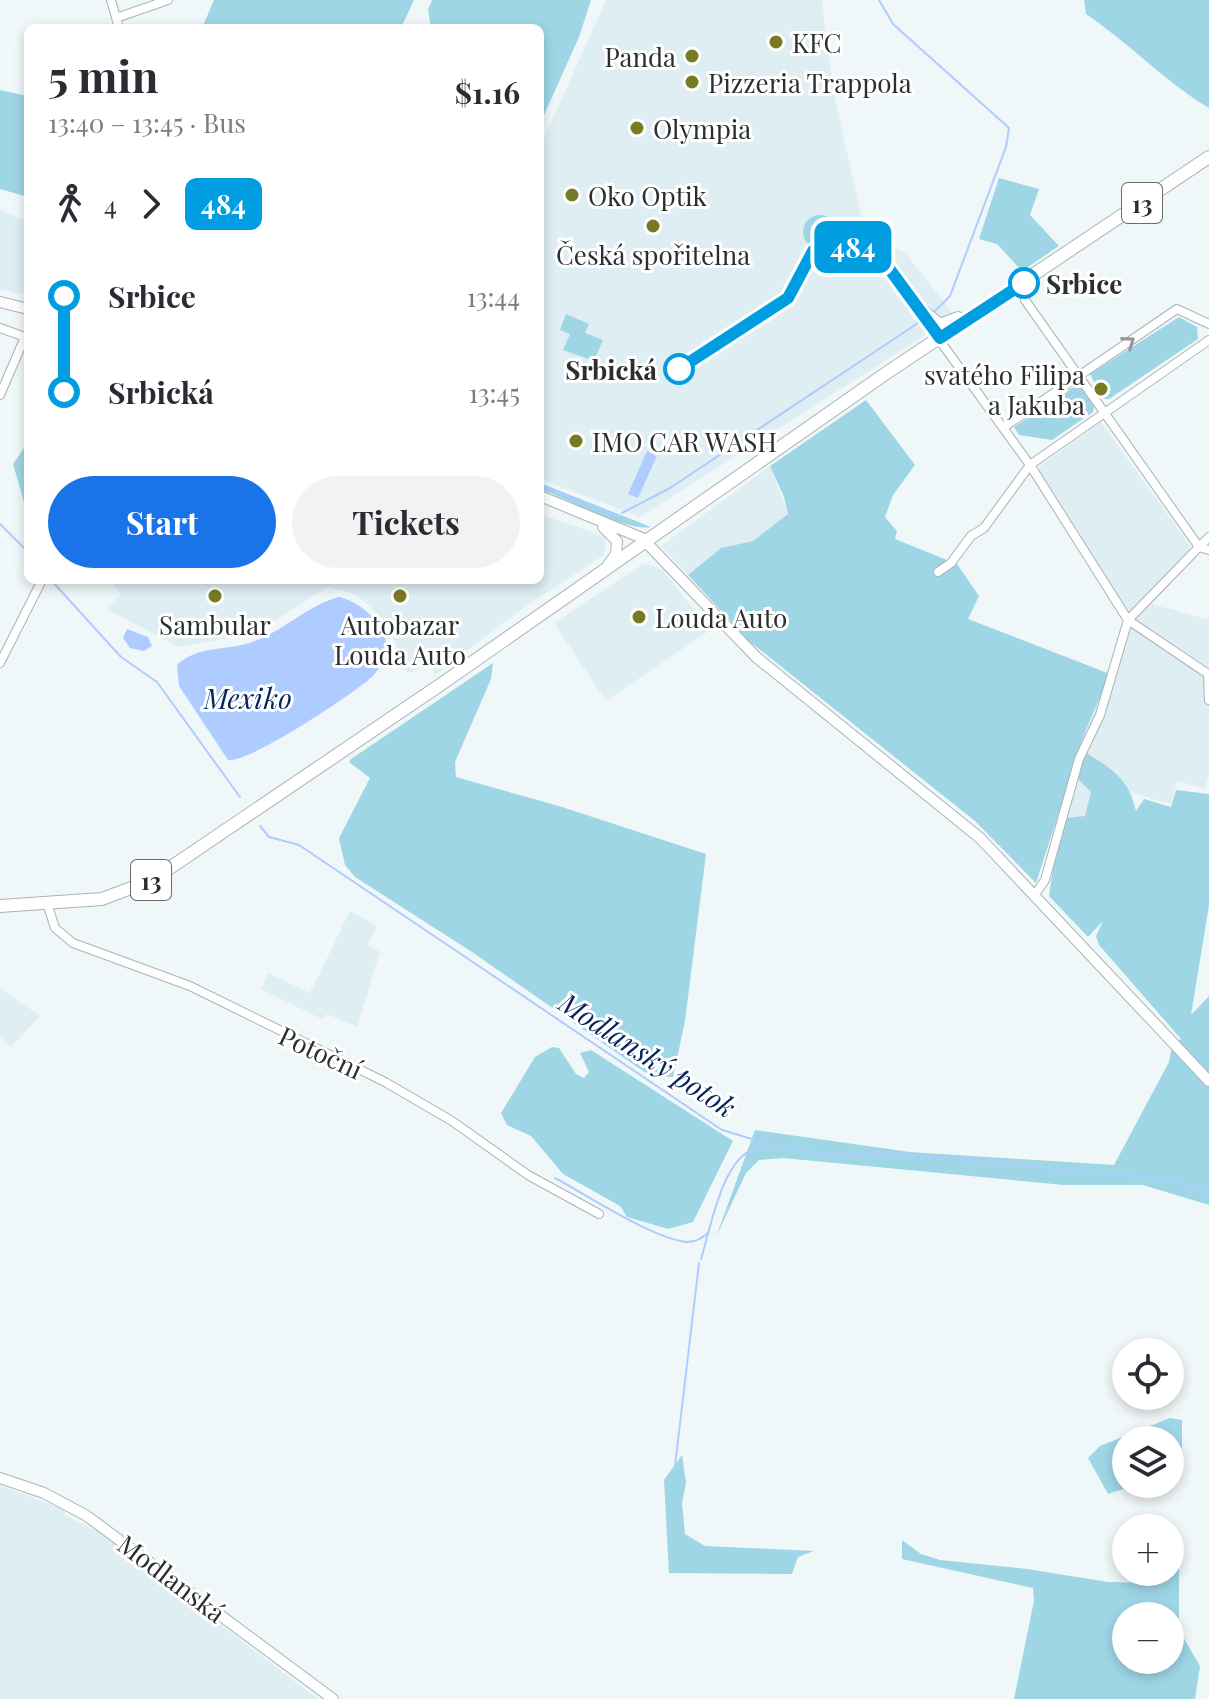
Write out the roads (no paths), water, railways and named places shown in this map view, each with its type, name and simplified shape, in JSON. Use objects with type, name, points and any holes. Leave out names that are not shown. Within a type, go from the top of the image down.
[{"type":"main road","name":"13","points":[[0,906],[118,895],[152,880],[940,338],[1209,157]]},
{"type":"main road","points":[[916,306],[935,323],[945,325],[993,296],[1021,285]]},
{"type":"street","points":[[111,0],[118,24]]},
{"type":"street","points":[[116,18],[168,0]]},
{"type":"street","points":[[1025,300],[1199,547],[1209,550]]},
{"type":"street","points":[[0,302],[24,308]]},
{"type":"street","points":[[1004,427],[1177,309],[1209,324]]},
{"type":"street","points":[[927,323],[1030,465],[1128,620],[1208,675],[1209,700]]},
{"type":"street","points":[[0,328],[24,337]]},
{"type":"street","points":[[938,572],[951,563],[971,536],[984,528],[1030,465],[1209,340]]},
{"type":"street","points":[[0,395],[24,344]]},
{"type":"street","points":[[544,498],[634,533],[646,542],[750,651],[964,824],[1209,1081]]},
{"type":"street","points":[[578,511],[612,532],[617,541],[616,554],[600,573]]},
{"type":"street","points":[[1034,896],[1045,880],[1079,759],[1100,715],[1128,620],[1209,537]]},
{"type":"street","points":[[0,663],[40,584]]},
{"type":"street","name":"Potoční","points":[[47,903],[52,924],[68,940],[173,978],[385,1082],[452,1121],[528,1175],[599,1214]]},
{"type":"street","name":"Modlanská","points":[[0,1478],[44,1493],[87,1516],[333,1699]]},
{"type":"water","points":[[647,451],[657,456],[638,498],[628,494]]},
{"type":"water","name":"Mexiko","points":[[339,597],[358,605],[374,619],[384,636],[388,656],[373,676],[346,697],[278,740],[257,751],[228,760],[179,686],[177,665],[194,654],[255,641]]},
{"type":"water","points":[[127,629],[148,637],[152,646],[144,651],[130,648],[123,638]]},
{"type":"waterway","points":[[879,0],[893,24],[1009,128],[1006,147],[950,296],[933,313]]},
{"type":"waterway","points":[[622,513],[670,488],[924,319]]},
{"type":"waterway","points":[[544,488],[619,516]]},
{"type":"waterway","name":"Modlanský potok","points":[[0,524],[24,548]]},
{"type":"waterway","name":"Modlanský potok","points":[[55,584],[121,657],[157,682],[240,797]]},
{"type":"waterway","name":"Modlanský potok","points":[[260,826],[269,837],[299,845],[722,1130],[776,1146],[823,1154],[899,1154],[1155,1178],[1196,1187],[1209,1195]]},
{"type":"waterway","points":[[701,1259],[715,1207],[731,1171],[741,1157],[754,1149],[769,1146]]},
{"type":"waterway","points":[[555,1178],[639,1225],[673,1239],[693,1241],[709,1232]]},
{"type":"waterway","points":[[675,1466],[699,1263]]},
{"type":"place","name":"KFC","points":[[776,42]]},
{"type":"place","name":"Panda","points":[[692,56]]},
{"type":"place","name":"Pizzeria Trappola","points":[[692,82]]},
{"type":"place","name":"Olympia","points":[[637,128]]},
{"type":"place","name":"Oko Optik","points":[[572,195]]},
{"type":"place","name":"Česká spořitelna","points":[[653,226]]},
{"type":"place","name":"Srbice","points":[[1024,283]]},
{"type":"place","name":"Srbická","points":[[679,369]]},
{"type":"place","name":"svatého Filipa a Jakuba","points":[[1101,389]]},
{"type":"place","name":"IMO CAR WASH","points":[[576,441]]},
{"type":"place","name":"Sambular","points":[[215,596]]},
{"type":"place","name":"Autobazar Louda Auto","points":[[400,596]]},
{"type":"place","name":"Louda Auto","points":[[639,617]]}]
